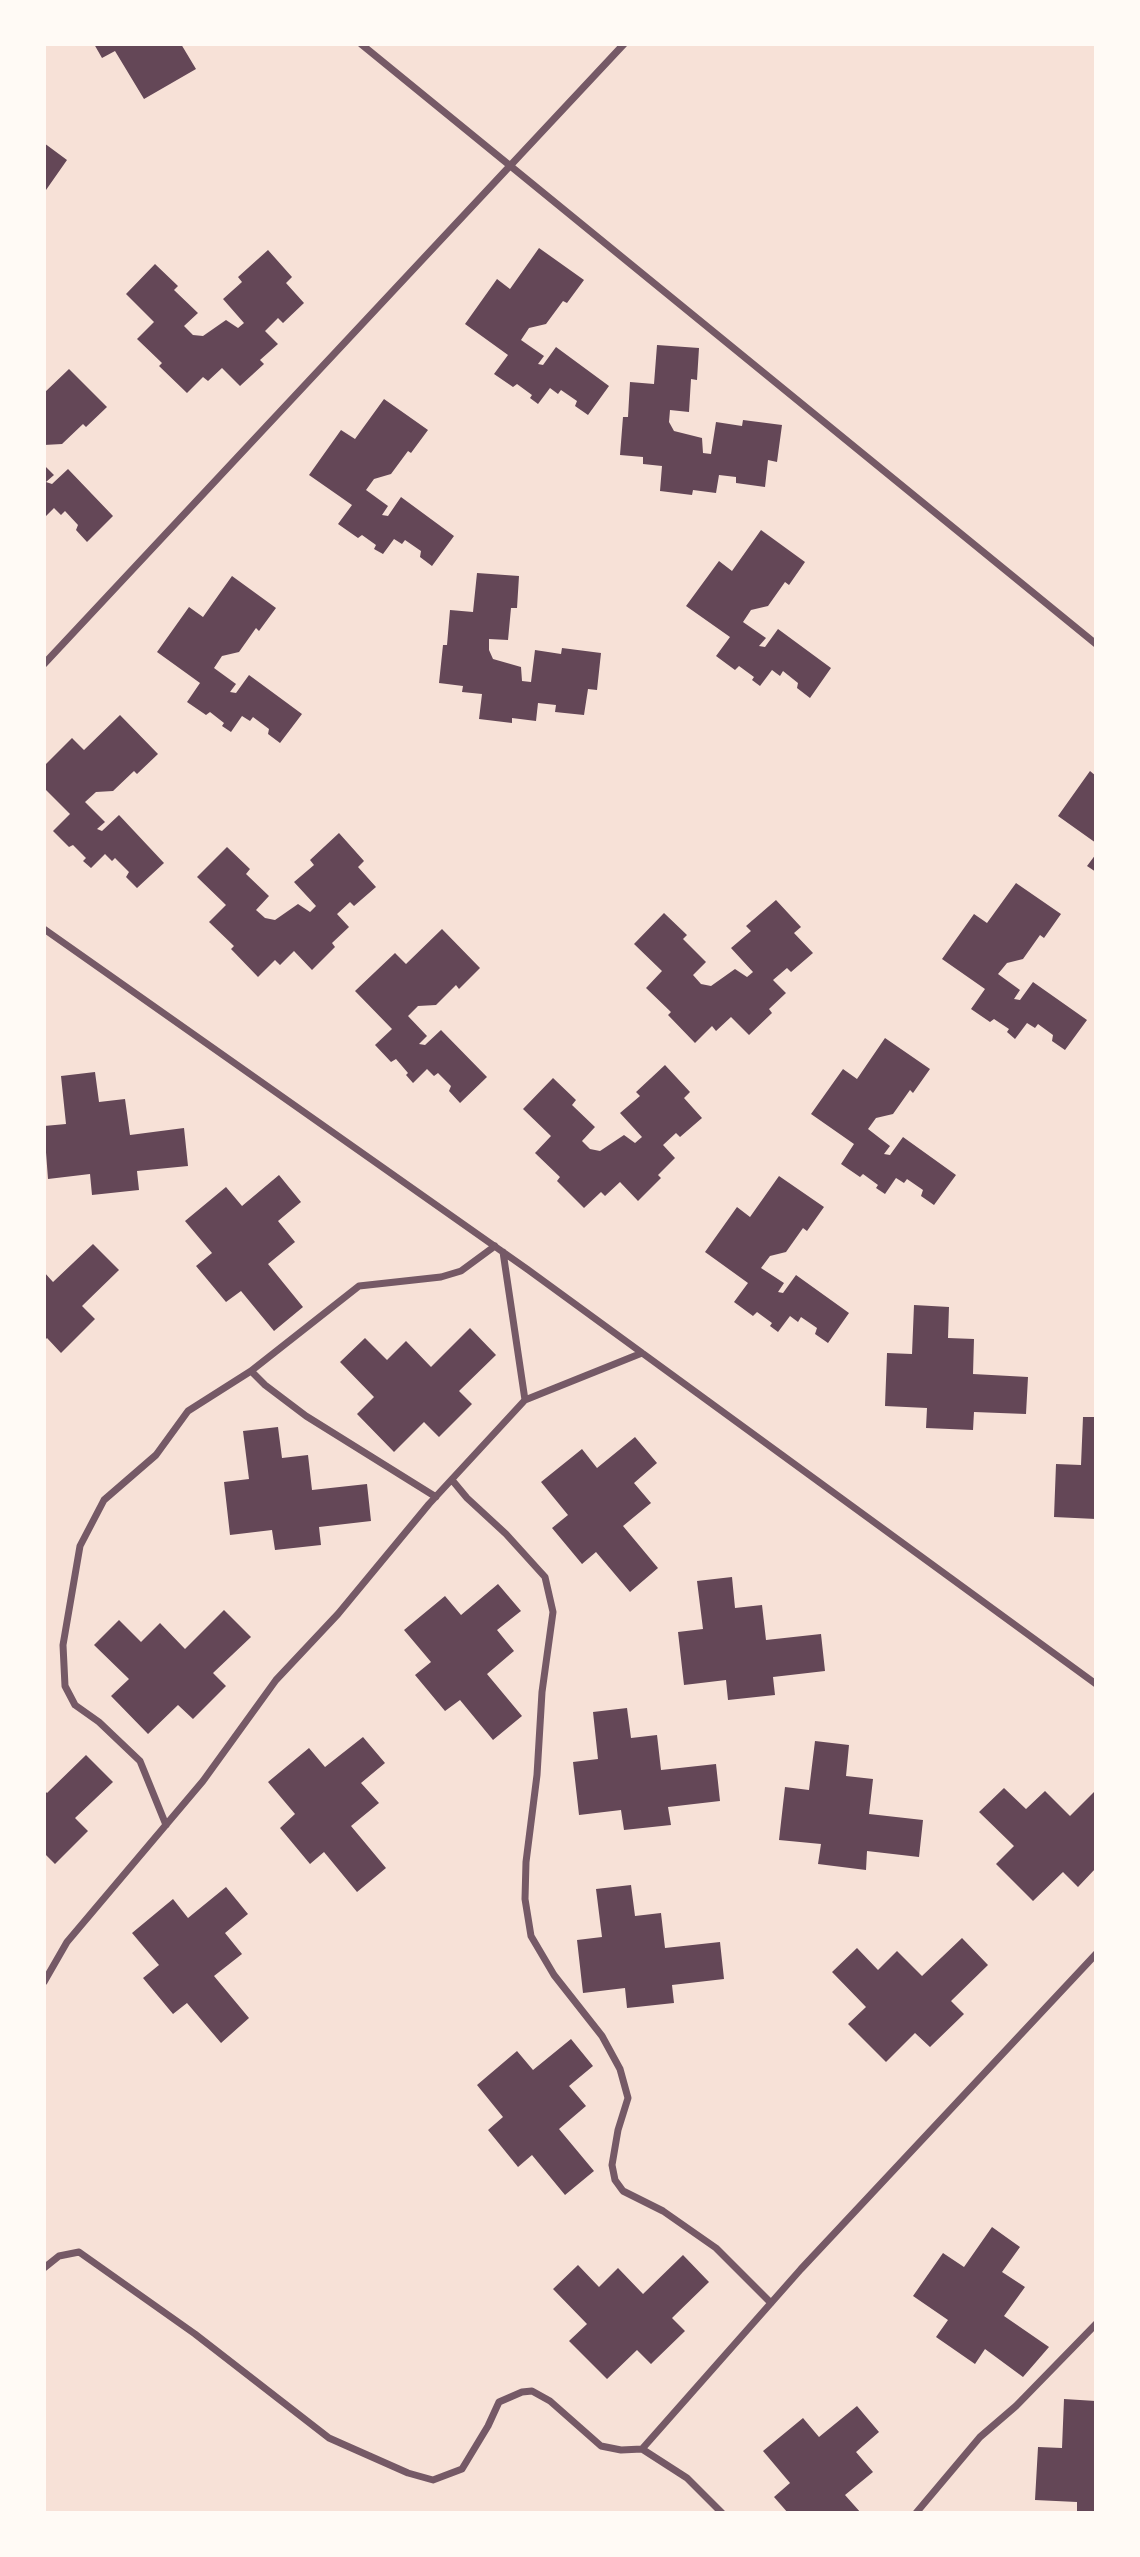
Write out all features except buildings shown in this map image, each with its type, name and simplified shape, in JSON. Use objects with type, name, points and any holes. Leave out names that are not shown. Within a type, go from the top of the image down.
[{"type":"street","points":[[361,44],[1096,644]]},
{"type":"street","points":[[44,664],[624,44]]},
{"type":"street","points":[[44,929],[495,1246],[1096,1684]]},
{"type":"street","points":[[166,1825],[140,1761],[99,1722],[75,1705],[65,1686],[64,1645],[80,1546],[104,1500],[156,1455],[188,1411],[251,1371],[359,1286],[461,1271],[495,1246]]},
{"type":"street","points":[[503,1252],[525,1400]]},
{"type":"street","points":[[44,1982],[67,1942],[203,1781],[276,1680],[338,1614],[436,1497],[525,1400],[642,1353]]},
{"type":"street","points":[[251,1371],[306,1416],[436,1497]]},
{"type":"street","points":[[452,1480],[545,1577],[553,1612],[526,1862],[525,1899],[531,1936],[554,1975],[602,2036],[620,2069],[628,2098],[618,2130],[612,2165],[615,2180],[623,2191],[663,2211],[716,2248],[771,2303]]},
{"type":"street","points":[[642,2448],[771,2303],[1096,1954]]},
{"type":"street","points":[[44,2267],[60,2256],[79,2252],[195,2334],[329,2438],[421,2476],[433,2480],[462,2469],[499,2402],[522,2392],[532,2391],[551,2400],[601,2446],[621,2450],[642,2448],[687,2478],[722,2513]]},
{"type":"street","points":[[916,2513],[980,2437],[1016,2406],[1096,2324]]}]
